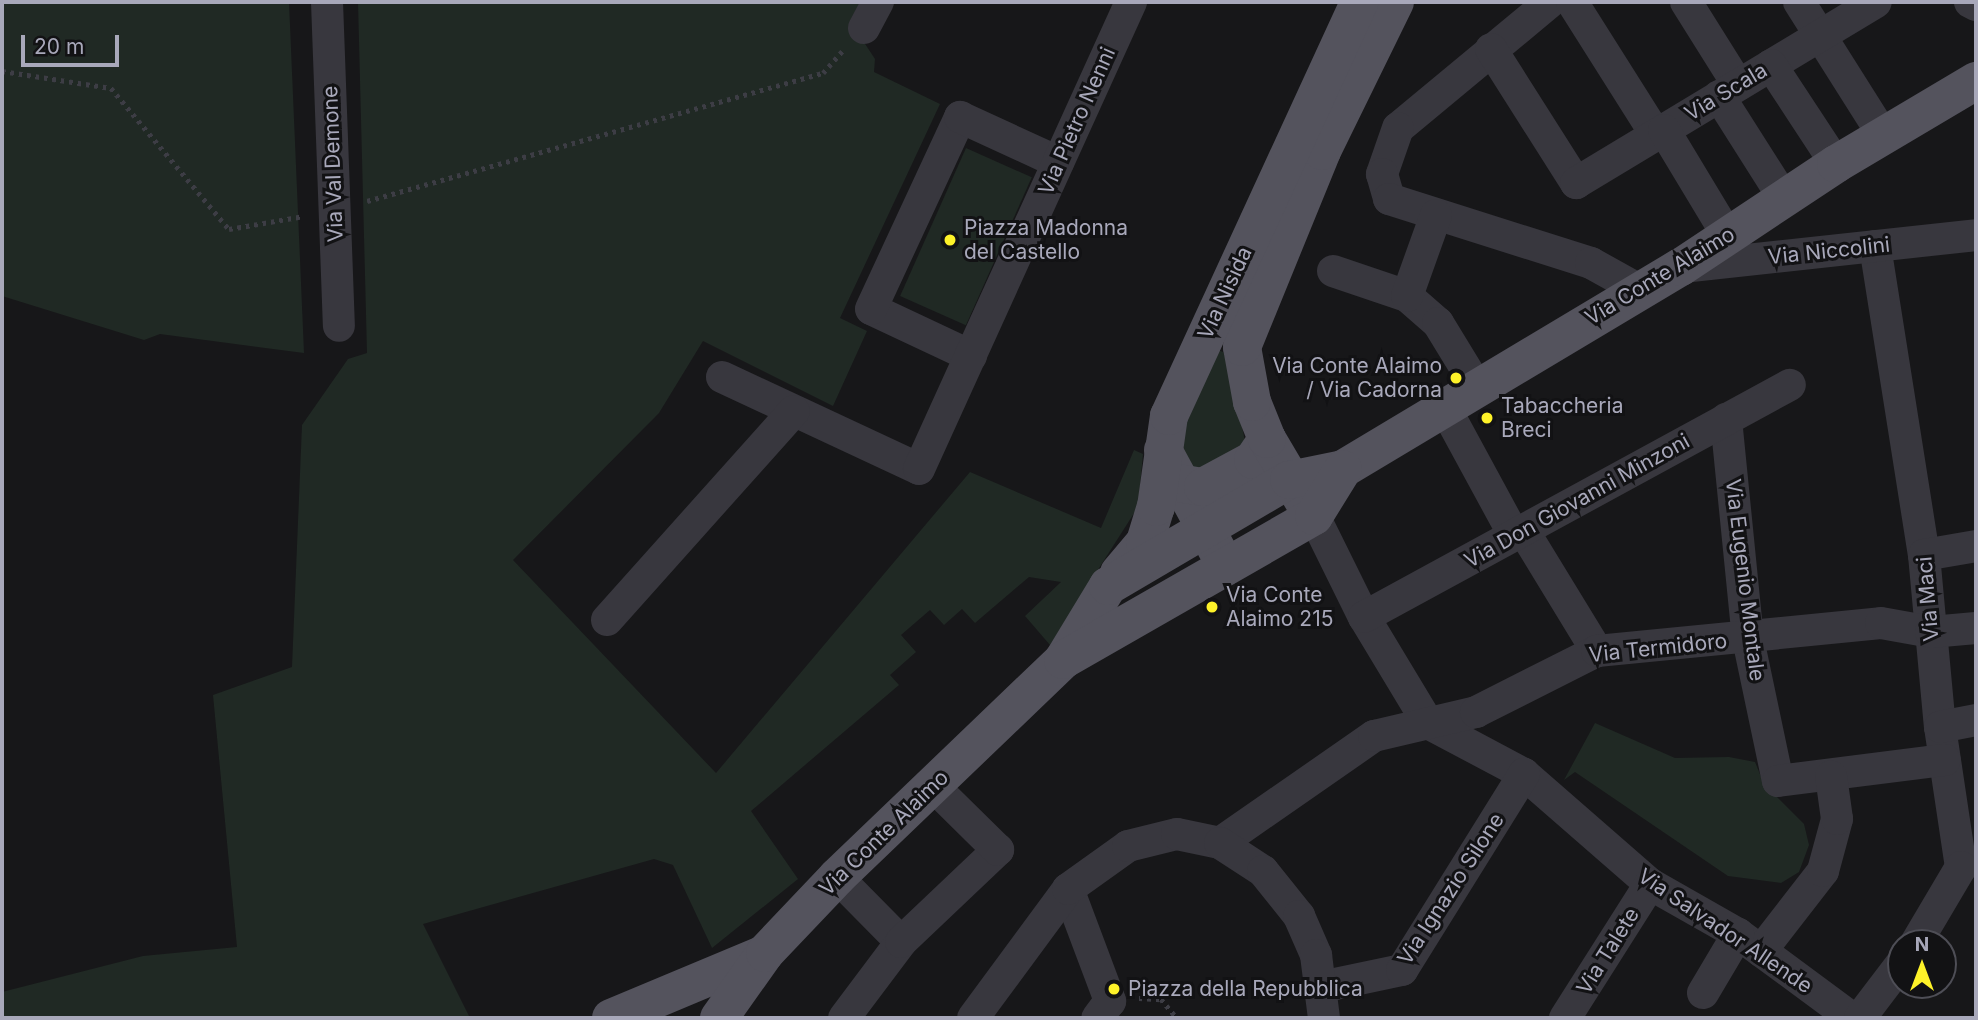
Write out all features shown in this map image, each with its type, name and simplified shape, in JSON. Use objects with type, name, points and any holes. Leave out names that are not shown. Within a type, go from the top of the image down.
[{"type":"main road","name":"Via Nisida","points":[[1063,660],[1108,586],[1145,542],[1170,467],[1169,416],[1359,2]]},
{"type":"main road","name":"Via Nisida","points":[[1314,516],[1289,480],[1267,439],[1252,402],[1242,347],[1250,319],[1322,151],[1395,2]]},
{"type":"main road","name":"Via Conte Alaimo","points":[[1343,470],[1638,289],[1681,267],[1836,164],[1976,81]]},
{"type":"main road","points":[[1170,467],[1203,487],[1253,460],[1267,439]]},
{"type":"main road","points":[[1170,467],[1226,566]]},
{"type":"main road","points":[[1108,586],[1289,480],[1343,470]]},
{"type":"main road","points":[[1063,660],[1314,516],[1343,470]]},
{"type":"main road","name":"Via Conte Alaimo","points":[[731,1014],[765,953],[837,877],[1063,660]]},
{"type":"main road","points":[[611,1018],[692,988],[765,953]]},
{"type":"street","name":"Via Val Demone","points":[[327,2],[339,326]]},
{"type":"street","name":"Via Pietro Nenni","points":[[794,411],[919,470],[1131,2]]},
{"type":"street","points":[[1550,2],[1398,128],[1382,174],[1388,200],[1591,263],[1638,289]]},
{"type":"street","points":[[1572,2],[1728,236]]},
{"type":"street","points":[[1686,2],[1785,200]]},
{"type":"street","points":[[1798,2],[1883,135]]},
{"type":"street","name":"Via Scala","points":[[1491,49],[1576,183],[1876,2]]},
{"type":"street","points":[[1970,2],[1976,5]]},
{"type":"street","points":[[1771,65],[1836,164]]},
{"type":"street","points":[[971,356],[871,309],[960,117],[1058,162]]},
{"type":"street","points":[[1407,296],[1436,215]]},
{"type":"street","name":"Via Niccolini","points":[[1681,267],[1976,235]]},
{"type":"street","name":"Via Maci","points":[[1875,246],[1924,555],[1940,727],[1961,867],[1924,929]]},
{"type":"street","points":[[1333,271],[1407,296],[1438,323],[1477,387]]},
{"type":"street","points":[[607,620],[794,411],[722,377]]},
{"type":"street","name":"Via Don Giovanni Minzoni","points":[[1364,617],[1790,385]]},
{"type":"street","points":[[1445,408],[1519,533],[1597,651]]},
{"type":"street","name":"Via Eugenio Montale","points":[[1726,419],[1748,639],[1778,781]]},
{"type":"street","points":[[1314,516],[1364,617],[1428,723]]},
{"type":"street","points":[[1924,555],[1976,546]]},
{"type":"street","name":"Via Termidoro","points":[[1220,843],[1374,736],[1476,712],[1597,651],[1748,639],[1881,623],[1931,632],[1976,628]]},
{"type":"street","points":[[1940,727],[1976,720]]},
{"type":"street","name":"Via Salvador Allende","points":[[1428,723],[1524,775],[1650,884],[1750,943],[1852,1018]]},
{"type":"street","points":[[1778,781],[1945,760]]},
{"type":"street","name":"Via Ignazio Silone","points":[[1321,987],[1402,970],[1524,775]]},
{"type":"street","points":[[1703,993],[1823,871],[1837,819],[1831,776]]},
{"type":"street","points":[[1778,781],[1837,819]]},
{"type":"street","points":[[844,1018],[901,942],[998,849],[933,786]]},
{"type":"street","points":[[973,1018],[1068,890],[1128,846],[1177,834],[1220,843],[1263,871],[1299,916],[1316,955],[1324,1018]]},
{"type":"street","points":[[837,877],[901,942]]},
{"type":"street","name":"Via Talete","points":[[1565,1018],[1650,884]]},
{"type":"street","points":[[1068,890],[1103,1010]]},
{"type":"street","points":[[1860,1018],[1887,982]]},
{"type":"street","points":[[692,988],[731,1014]]},
{"type":"path","points":[[2,71],[111,88],[229,229],[334,210],[822,73],[871,15]]},
{"type":"path","points":[[1103,1010],[1161,999],[1177,1018]]},
{"type":"shaded area","points":[[2,2],[289,2],[304,353],[160,334],[144,340],[2,296]]},
{"type":"shaded area","points":[[358,2],[860,2],[850,21],[875,59],[874,72],[940,104],[840,318],[867,331],[833,406],[703,341],[659,413],[513,560],[716,773],[970,472],[1101,528],[1134,450],[1143,454],[1138,507],[1050,645],[1025,616],[1061,582],[1029,577],[975,623],[962,609],[944,625],[930,610],[901,635],[916,652],[890,675],[899,685],[751,811],[798,879],[712,948],[673,865],[654,859],[423,924],[470,1018],[2,1018],[2,992],[143,956],[237,947],[213,695],[292,667],[302,425],[348,359],[367,353]]},
{"type":"shaded area","points":[[966,148],[1032,177],[966,325],[900,296]]},
{"type":"shaded area","points":[[1218,350],[1228,354],[1246,447],[1220,462],[1186,472],[1182,434]]},
{"type":"shaded area","points":[[1595,723],[1675,758],[1729,757],[1755,762],[1764,784],[1804,824],[1809,845],[1799,872],[1781,883],[1728,876],[1575,772],[1564,780]]},
{"type":"place","name":"Piazza Madonna del Castello","points":[[950,240]]},
{"type":"place","name":"Via Conte Alaimo / Via Cadorna","points":[[1456,378]]},
{"type":"place","name":"Tabaccheria Breci","points":[[1487,418]]},
{"type":"place","name":"Via Conte Alaimo 215","points":[[1212,607]]},
{"type":"place","name":"Piazza della Repubblica","points":[[1114,989]]}]
